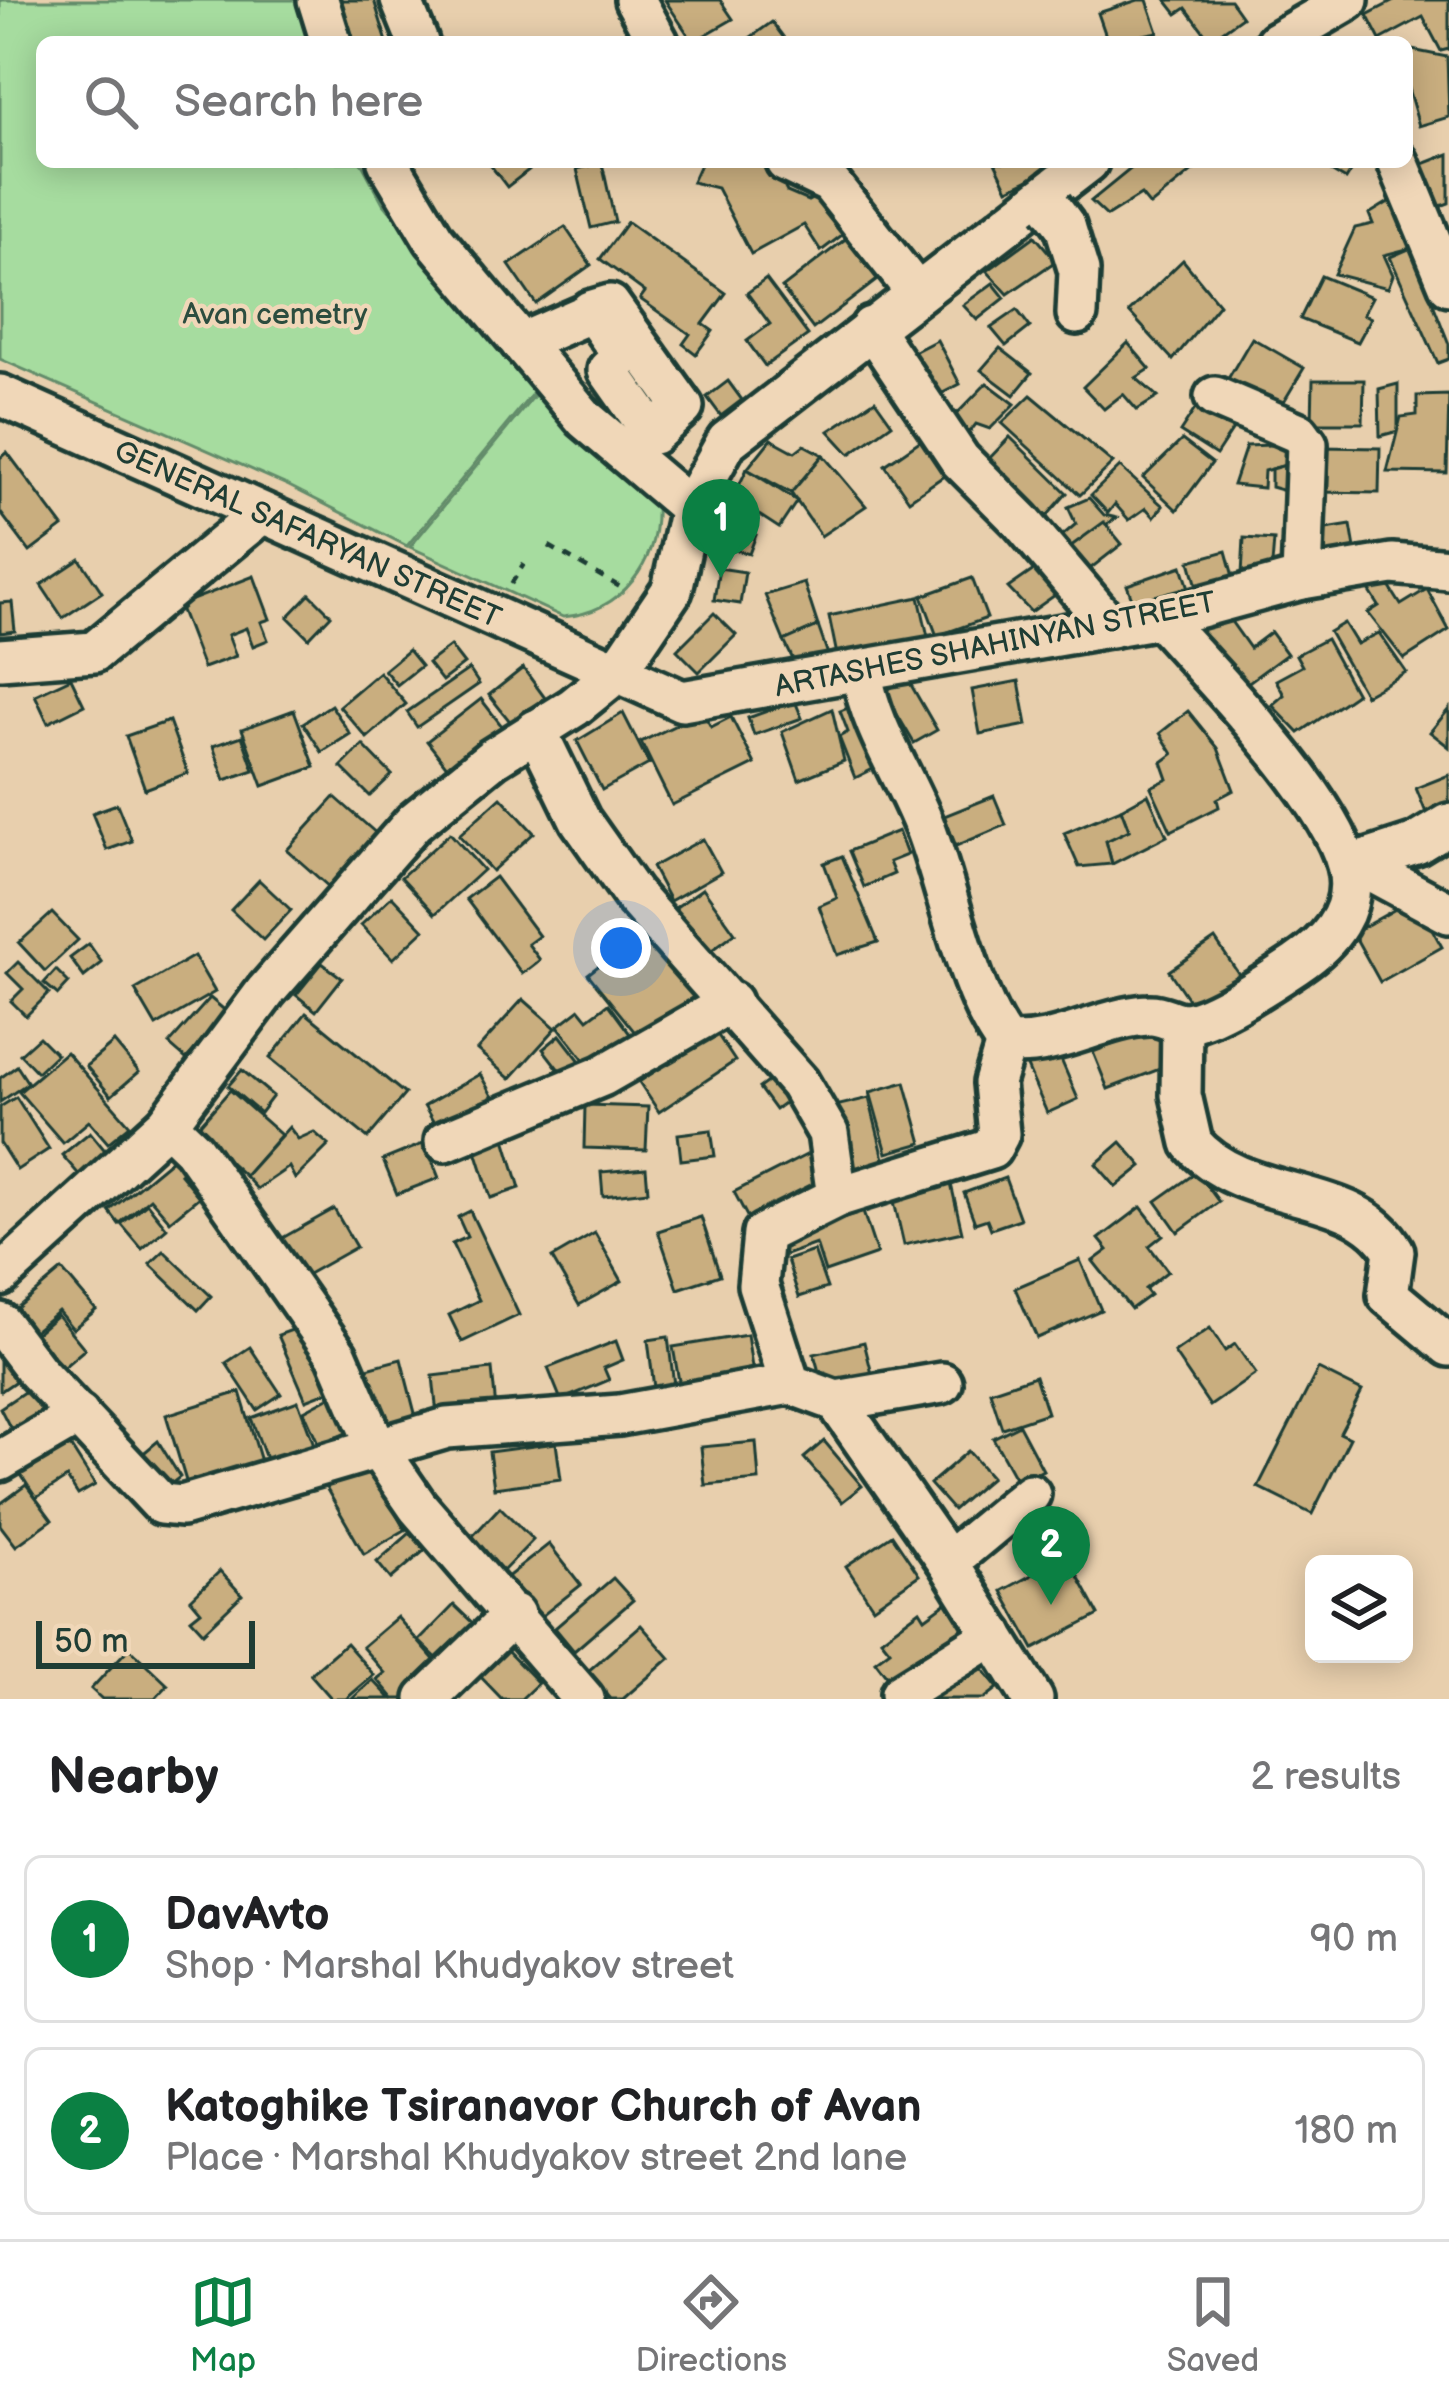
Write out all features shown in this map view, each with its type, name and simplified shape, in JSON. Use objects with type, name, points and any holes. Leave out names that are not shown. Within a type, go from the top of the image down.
[{"type":"street","points":[[319,0],[329,36]]},
{"type":"street","points":[[401,0],[416,36]]},
{"type":"street","points":[[635,0],[655,36]]},
{"type":"street","points":[[1292,36],[1339,19]]},
{"type":"street","points":[[392,168],[434,239],[585,419],[690,508]]},
{"type":"street","points":[[799,168],[830,183],[916,292]]},
{"type":"street","points":[[0,1276],[167,1124],[266,991],[414,822],[616,673],[672,590],[690,508],[727,441],[916,292],[1053,210],[1084,168]]},
{"type":"street","points":[[1400,168],[1449,285]]},
{"type":"street","points":[[1053,210],[1079,271],[1077,314]]},
{"type":"street","points":[[521,343],[590,311],[610,305],[683,407],[653,434],[608,368],[623,356],[590,311]]},
{"type":"street","points":[[871,327],[959,460],[1021,521],[1111,627]]},
{"type":"street","name":"GENERAL SAFARYAN STREET","points":[[0,395],[616,673]]},
{"type":"street","points":[[1215,397],[1299,433],[1307,444],[1302,579]]},
{"type":"street","points":[[669,420],[711,469]]},
{"type":"street","points":[[0,659],[94,652],[262,513]]},
{"type":"street","name":"ARTASHES SHAHINYAN STREET","points":[[616,673],[682,701],[862,674],[1160,618],[1302,579],[1392,563],[1449,569]]},
{"type":"street","points":[[1006,1043],[1065,1037],[1145,1014],[1182,1024],[1270,982],[1324,945],[1346,907],[1348,866],[1314,804],[1269,741],[1160,618]]},
{"type":"street","points":[[790,1384],[758,1285],[764,1234],[837,1197],[991,1149],[999,1134],[994,1083],[1006,1043],[960,938],[923,823],[870,708],[862,674]]},
{"type":"street","points":[[536,730],[580,820],[633,895],[799,1083],[828,1132],[837,1197]]},
{"type":"street","points":[[1348,866],[1416,844],[1449,824]]},
{"type":"street","points":[[1348,866],[1373,872],[1449,913]]},
{"type":"street","points":[[445,1141],[602,1076],[731,1002]]},
{"type":"street","points":[[1182,1024],[1181,1095],[1192,1143],[1216,1165],[1253,1185],[1328,1202],[1372,1226],[1394,1251],[1386,1289],[1392,1300],[1449,1346]]},
{"type":"street","points":[[167,1124],[193,1149],[337,1355],[376,1446],[418,1507],[584,1699]]},
{"type":"street","points":[[0,1323],[36,1371],[161,1504],[182,1506],[448,1428],[620,1415],[790,1384],[836,1402],[942,1383]]},
{"type":"street","points":[[836,1402],[948,1562],[1033,1699]]},
{"type":"street","points":[[0,1461],[79,1415]]},
{"type":"street","points":[[948,1562],[1030,1494]]},
{"type":"street","points":[[426,1699],[514,1614]]},
{"type":"street","points":[[902,1693],[994,1635]]},
{"type":"path","points":[[549,546],[661,611]]},
{"type":"green space","name":"Avan cemetry","points":[[0,0],[301,0],[306,36],[36,36],[36,168],[364,168],[383,203],[537,388],[407,546],[289,486],[0,359]]},
{"type":"green space","points":[[538,391],[656,504],[651,546],[633,581],[603,606],[563,617],[410,547]]},
{"type":"building","points":[[341,0],[374,0],[385,36],[352,36]]},
{"type":"building","points":[[665,0],[720,0],[733,19],[703,36],[689,36]]},
{"type":"building","points":[[1147,0],[1158,32],[1106,36],[1098,13]]},
{"type":"building","points":[[1166,0],[1230,0],[1242,17],[1216,36],[1207,36],[1186,8],[1177,14]]},
{"type":"building","points":[[1396,0],[1449,0],[1449,49],[1441,51],[1423,17],[1387,36],[1378,36],[1367,15]]},
{"type":"building","points":[[772,22],[782,36],[752,36]]},
{"type":"building","points":[[1413,50],[1447,57],[1449,117],[1419,126],[1413,106]]},
{"type":"building","points":[[1449,154],[1449,203],[1427,211],[1413,168]]},
{"type":"building","points":[[493,168],[531,168],[507,187]]},
{"type":"building","points":[[603,168],[615,222],[591,228],[577,169]]},
{"type":"building","points":[[698,168],[775,168],[787,192],[808,201],[828,190],[854,226],[821,251],[804,225],[751,254],[717,188],[692,182]]},
{"type":"building","points":[[998,168],[1050,168],[1050,169],[1008,189]]},
{"type":"building","points":[[1132,168],[1196,168],[1150,206],[1141,195],[1107,216],[1091,201]]},
{"type":"building","points":[[1326,168],[1353,168],[1346,180]]},
{"type":"building","points":[[1392,200],[1411,248],[1384,255],[1393,275],[1388,288],[1334,274],[1355,228],[1373,224],[1369,214]]},
{"type":"building","points":[[627,222],[726,293],[703,324],[713,331],[696,354],[683,344],[690,334],[640,299],[645,292],[600,259]]},
{"type":"building","points":[[565,227],[591,265],[536,304],[509,265]]},
{"type":"building","points":[[857,230],[889,271],[813,329],[782,288]]},
{"type":"building","points":[[1035,236],[1056,261],[1008,294],[987,271]]},
{"type":"building","points":[[1411,248],[1449,344],[1449,359],[1438,363],[1390,257]]},
{"type":"building","points":[[1183,260],[1219,304],[1173,360],[1129,312]]},
{"type":"building","points":[[1321,276],[1372,297],[1363,314],[1371,318],[1358,342],[1300,319]]},
{"type":"building","points":[[766,279],[808,335],[765,366],[747,341],[770,324],[747,293]]},
{"type":"building","points":[[993,283],[1005,298],[977,320],[963,305]]},
{"type":"building","points":[[1017,310],[1030,327],[1006,346],[991,328]]},
{"type":"building","points":[[1252,338],[1304,368],[1274,418],[1222,389]]},
{"type":"building","points":[[937,340],[960,384],[933,398],[910,354]]},
{"type":"building","points":[[1128,343],[1150,369],[1136,378],[1158,397],[1137,410],[1123,394],[1104,409],[1083,387]]},
{"type":"building","points":[[1000,348],[1032,373],[1014,395],[981,370]]},
{"type":"building","points":[[1313,380],[1364,380],[1363,423],[1312,423]]},
{"type":"building","points":[[728,381],[742,400],[721,416],[707,397]]},
{"type":"building","points":[[987,383],[1015,404],[990,429],[976,424],[970,432],[945,426]]},
{"type":"building","points":[[1398,384],[1398,431],[1380,436],[1379,389]]},
{"type":"building","points":[[1031,395],[1113,463],[1080,495],[1002,423]]},
{"type":"building","points":[[1449,395],[1447,473],[1387,472],[1401,417],[1417,415],[1417,396]]},
{"type":"building","points":[[875,400],[892,424],[850,454],[829,431]]},
{"type":"building","points":[[1201,400],[1237,423],[1216,455],[1180,432]]},
{"type":"building","points":[[927,436],[951,471],[909,500],[885,465]]},
{"type":"building","points":[[1010,437],[1067,493],[1040,524],[983,465]]},
{"type":"building","points":[[771,439],[795,452],[804,445],[823,455],[791,493],[747,469]]},
{"type":"building","points":[[1182,440],[1212,463],[1177,510],[1143,478]]},
{"type":"building","points":[[1296,444],[1297,462],[1264,471],[1263,488],[1233,485],[1246,446]]},
{"type":"building","points":[[1320,447],[1380,448],[1379,493],[1319,492]]},
{"type":"building","points":[[7,452],[63,527],[30,552],[0,512],[0,458]]},
{"type":"building","points":[[823,455],[866,506],[821,536],[791,493]]},
{"type":"building","points":[[1297,462],[1287,513],[1285,491],[1271,487],[1271,469]]},
{"type":"building","points":[[1120,467],[1163,506],[1154,517],[1146,508],[1129,520],[1115,504],[1108,513],[1091,495]]},
{"type":"building","points":[[747,469],[797,501],[779,528],[733,498]]},
{"type":"building","points":[[1089,498],[1104,515],[1117,518],[1067,549],[1056,541],[1076,524],[1068,507]]},
{"type":"building","points":[[1104,522],[1122,544],[1086,572],[1067,549]]},
{"type":"building","points":[[722,525],[756,535],[749,554],[717,544]]},
{"type":"building","points":[[1351,525],[1356,554],[1320,561],[1314,531]]},
{"type":"building","points":[[1244,538],[1274,540],[1271,577],[1242,575]]},
{"type":"building","points":[[1226,551],[1234,580],[1198,590],[1190,561]]},
{"type":"building","points":[[80,559],[102,592],[63,618],[41,585]]},
{"type":"building","points":[[1044,563],[1065,588],[1031,612],[1008,588]]},
{"type":"building","points":[[1182,566],[1190,591],[1136,610],[1127,585]]},
{"type":"building","points":[[719,568],[745,572],[740,604],[714,600]]},
{"type":"building","points":[[1380,572],[1401,605],[1427,589],[1449,630],[1404,659],[1368,613],[1379,606],[1364,582]]},
{"type":"building","points":[[254,576],[270,619],[261,622],[268,640],[253,646],[246,628],[228,635],[236,656],[203,668],[179,605]]},
{"type":"building","points":[[972,578],[987,618],[937,636],[922,596]]},
{"type":"building","points":[[804,583],[818,626],[784,641],[765,595]]},
{"type":"building","points":[[310,594],[331,615],[309,638],[288,617]]},
{"type":"building","points":[[919,597],[929,641],[838,660],[829,616]]},
{"type":"building","points":[[12,602],[15,631],[0,633],[0,603]]},
{"type":"building","points":[[714,613],[736,635],[699,672],[677,650]]},
{"type":"building","points":[[1225,613],[1250,648],[1271,632],[1287,654],[1242,687],[1201,630]]},
{"type":"building","points":[[1344,623],[1357,644],[1379,633],[1406,672],[1365,695],[1329,632]]},
{"type":"building","points":[[818,626],[833,669],[802,678],[784,641]]},
{"type":"building","points":[[1326,639],[1356,694],[1299,733],[1272,705],[1284,695],[1276,680],[1302,666],[1296,655]]},
{"type":"building","points":[[450,646],[464,664],[442,681],[428,663]]},
{"type":"building","points":[[408,650],[421,666],[397,685],[384,670]]},
{"type":"building","points":[[523,668],[545,698],[512,724],[489,695]]},
{"type":"building","points":[[469,669],[479,684],[417,727],[407,712]]},
{"type":"building","points":[[379,672],[406,704],[367,738],[339,706]]},
{"type":"building","points":[[71,678],[84,705],[48,723],[35,695]]},
{"type":"building","points":[[907,678],[937,730],[914,743],[884,692]]},
{"type":"building","points":[[1019,681],[1027,725],[980,734],[972,690]]},
{"type":"building","points":[[481,699],[505,730],[451,772],[427,741]]},
{"type":"building","points":[[795,701],[802,718],[754,735],[748,718]]},
{"type":"building","points":[[858,704],[885,763],[855,778],[839,737],[848,732],[840,711]]},
{"type":"building","points":[[331,705],[350,734],[322,752],[303,723]]},
{"type":"building","points":[[832,709],[844,761],[799,780],[782,732]]},
{"type":"building","points":[[1449,709],[1449,747],[1430,732]]},
{"type":"building","points":[[294,710],[315,767],[263,786],[242,729]]},
{"type":"building","points":[[1188,711],[1218,748],[1234,790],[1217,799],[1219,807],[1171,831],[1151,787],[1168,779],[1162,762],[1173,754],[1160,733]]},
{"type":"building","points":[[703,712],[711,727],[731,717],[755,764],[672,805],[641,742]]},
{"type":"building","points":[[623,713],[649,764],[602,790],[577,741]]},
{"type":"building","points":[[169,721],[188,773],[145,789],[126,736]]},
{"type":"building","points":[[242,736],[254,770],[225,780],[213,746]]},
{"type":"building","points":[[363,745],[392,775],[370,796],[341,767]]},
{"type":"building","points":[[1449,775],[1449,812],[1429,820],[1416,788]]},
{"type":"building","points":[[1148,794],[1167,836],[1112,864],[1106,841],[1129,830],[1121,809]]},
{"type":"building","points":[[994,796],[1006,825],[956,846],[944,816]]},
{"type":"building","points":[[335,797],[378,835],[330,888],[287,850]]},
{"type":"building","points":[[501,797],[534,833],[492,871],[459,835]]},
{"type":"building","points":[[117,804],[132,841],[107,850],[92,813]]},
{"type":"building","points":[[1121,809],[1129,830],[1106,841],[1112,864],[1079,867],[1064,833]]},
{"type":"building","points":[[898,831],[907,855],[889,862],[894,874],[864,887],[849,851]]},
{"type":"building","points":[[450,833],[483,870],[435,914],[401,877]]},
{"type":"building","points":[[703,839],[721,872],[670,901],[652,867]]},
{"type":"building","points":[[842,856],[878,942],[837,955],[819,906],[837,898],[824,863]]},
{"type":"building","points":[[495,877],[539,936],[528,944],[540,960],[522,974],[466,899]]},
{"type":"building","points":[[259,880],[291,910],[263,940],[231,910]]},
{"type":"building","points":[[703,888],[735,933],[705,955],[672,910]]},
{"type":"building","points":[[392,896],[424,930],[393,959],[361,925]]},
{"type":"building","points":[[1415,898],[1442,947],[1380,982],[1353,933]]},
{"type":"building","points":[[52,913],[78,940],[45,971],[19,943]]},
{"type":"building","points":[[652,924],[705,992],[642,1041],[588,974]]},
{"type":"building","points":[[1215,939],[1242,979],[1196,1011],[1169,971]]},
{"type":"building","points":[[89,944],[102,963],[84,977],[70,958]]},
{"type":"building","points":[[194,956],[215,992],[156,1026],[135,990]]},
{"type":"building","points":[[18,962],[49,993],[26,1016],[11,1001],[23,989],[7,973]]},
{"type":"building","points":[[322,963],[342,978],[316,1011],[296,995]]},
{"type":"building","points":[[56,970],[69,983],[58,995],[44,983]]},
{"type":"building","points":[[210,998],[228,1013],[186,1059],[169,1044]]},
{"type":"building","points":[[523,999],[556,1028],[510,1079],[477,1050]]},
{"type":"building","points":[[608,1004],[633,1038],[592,1070],[558,1026],[580,1009],[588,1019]]},
{"type":"building","points":[[306,1013],[405,1094],[368,1138],[270,1058]]},
{"type":"building","points":[[1163,1025],[1178,1062],[1108,1089],[1093,1052]]},
{"type":"building","points":[[715,1031],[735,1061],[659,1112],[639,1082]]},
{"type":"building","points":[[560,1035],[587,1070],[570,1084],[543,1049]]},
{"type":"building","points":[[39,1037],[56,1054],[37,1072],[20,1054]]},
{"type":"building","points":[[114,1042],[139,1072],[111,1096],[86,1066]]},
{"type":"building","points":[[1056,1048],[1078,1099],[1047,1113],[1025,1062]]},
{"type":"building","points":[[66,1052],[130,1125],[108,1143],[89,1121],[63,1143],[19,1092]]},
{"type":"building","points":[[17,1066],[28,1083],[0,1102],[0,1078]]},
{"type":"building","points":[[242,1070],[273,1096],[260,1113],[228,1086]]},
{"type":"building","points":[[480,1074],[495,1101],[440,1133],[424,1106]]},
{"type":"building","points":[[777,1075],[794,1096],[775,1110],[759,1088]]},
{"type":"building","points":[[905,1082],[922,1143],[887,1153],[870,1092]]},
{"type":"building","points":[[230,1090],[281,1135],[245,1176],[195,1130]]},
{"type":"building","points":[[16,1097],[49,1149],[17,1170],[0,1143],[0,1107]]},
{"type":"building","points":[[869,1098],[886,1167],[847,1176],[831,1107]]},
{"type":"building","points":[[585,1105],[648,1107],[646,1150],[584,1148]]},
{"type":"building","points":[[289,1127],[298,1139],[314,1132],[329,1145],[295,1179],[289,1167],[257,1189],[245,1176]]},
{"type":"building","points":[[711,1130],[715,1156],[681,1160],[678,1134]]},
{"type":"building","points":[[90,1132],[108,1154],[81,1177],[62,1155]]},
{"type":"building","points":[[503,1132],[520,1188],[491,1198],[473,1141]]},
{"type":"building","points":[[1121,1142],[1142,1166],[1116,1187],[1096,1164]]},
{"type":"building","points":[[425,1143],[439,1178],[397,1194],[383,1160]]},
{"type":"building","points":[[812,1152],[824,1185],[750,1222],[734,1192]]},
{"type":"building","points":[[178,1154],[188,1167],[180,1174],[199,1197],[170,1221],[150,1198],[119,1224],[109,1211]]},
{"type":"building","points":[[646,1168],[648,1191],[603,1196],[601,1172]]},
{"type":"building","points":[[1197,1172],[1219,1202],[1178,1232],[1156,1201]]},
{"type":"building","points":[[1005,1178],[1020,1219],[991,1229],[987,1219],[975,1223],[964,1193]]},
{"type":"building","points":[[951,1184],[962,1232],[904,1245],[893,1197]]},
{"type":"building","points":[[147,1203],[167,1228],[142,1249],[121,1224]]},
{"type":"building","points":[[1141,1207],[1163,1235],[1149,1246],[1168,1271],[1145,1289],[1150,1295],[1131,1309],[1093,1261],[1108,1250],[1099,1239]]},
{"type":"building","points":[[334,1209],[356,1247],[299,1279],[277,1241]]},
{"type":"building","points":[[470,1211],[519,1315],[462,1342],[449,1315],[479,1300],[452,1244],[467,1237],[458,1217]]},
{"type":"building","points":[[863,1212],[877,1254],[825,1272],[816,1244],[783,1256],[778,1240]]},
{"type":"building","points":[[701,1217],[720,1275],[678,1289],[658,1231]]},
{"type":"building","points":[[595,1233],[622,1281],[579,1305],[552,1258]]},
{"type":"building","points":[[164,1251],[211,1296],[198,1310],[150,1264]]},
{"type":"building","points":[[814,1251],[827,1288],[799,1297],[787,1260]]},
{"type":"building","points":[[1080,1260],[1101,1310],[1037,1338],[1015,1288]]},
{"type":"building","points":[[62,1270],[96,1310],[73,1329],[58,1311],[29,1335],[11,1313]]},
{"type":"building","points":[[57,1315],[85,1349],[58,1372],[29,1339]]},
{"type":"building","points":[[306,1325],[332,1390],[306,1400],[278,1335]]},
{"type":"building","points":[[1210,1328],[1225,1351],[1235,1344],[1256,1374],[1210,1406],[1174,1353]]},
{"type":"building","points":[[747,1335],[753,1374],[680,1387],[673,1347]]},
{"type":"building","points":[[668,1337],[674,1385],[654,1388],[648,1340]]},
{"type":"building","points":[[616,1341],[623,1360],[604,1368],[609,1380],[561,1400],[548,1368]]},
{"type":"building","points":[[864,1342],[873,1378],[824,1390],[814,1354]]},
{"type":"building","points":[[0,1343],[23,1376],[1,1391],[0,1390]]},
{"type":"building","points":[[250,1347],[281,1394],[257,1410],[226,1363]]},
{"type":"building","points":[[401,1359],[416,1417],[382,1426],[367,1368]]},
{"type":"building","points":[[492,1369],[496,1409],[437,1415],[433,1376]]},
{"type":"building","points":[[1318,1369],[1362,1391],[1340,1433],[1350,1438],[1312,1514],[1258,1487]]},
{"type":"building","points":[[1035,1376],[1047,1413],[1002,1428],[990,1391]]},
{"type":"building","points":[[33,1386],[54,1416],[17,1441],[0,1408]]},
{"type":"building","points":[[240,1392],[263,1468],[189,1491],[166,1415]]},
{"type":"building","points":[[332,1396],[348,1432],[319,1445],[304,1411]]},
{"type":"building","points":[[298,1401],[316,1450],[269,1467],[251,1418]]},
{"type":"building","points":[[1019,1425],[1043,1470],[1018,1483],[993,1438]]},
{"type":"building","points":[[64,1436],[95,1485],[78,1495],[67,1478],[36,1498],[16,1467]]},
{"type":"building","points":[[158,1441],[180,1477],[167,1487],[140,1456]]},
{"type":"building","points":[[824,1441],[862,1486],[842,1502],[804,1458]]},
{"type":"building","points":[[756,1442],[759,1480],[705,1485],[701,1447]]},
{"type":"building","points":[[556,1443],[561,1479],[494,1488],[489,1452]]},
{"type":"building","points":[[968,1451],[991,1477],[953,1510],[930,1484]]},
{"type":"building","points":[[367,1462],[405,1530],[364,1554],[325,1486]]},
{"type":"building","points":[[26,1485],[52,1520],[16,1546],[0,1525],[0,1504]]},
{"type":"building","points":[[500,1507],[533,1540],[503,1571],[470,1539]]},
{"type":"building","points":[[410,1533],[425,1550],[391,1579],[377,1562]]},
{"type":"building","points":[[892,1535],[919,1575],[873,1607],[846,1566]]},
{"type":"building","points":[[549,1544],[581,1585],[533,1623],[501,1582]]},
{"type":"building","points":[[1067,1556],[1099,1615],[1034,1649],[1002,1591]]},
{"type":"building","points":[[220,1571],[242,1595],[203,1632],[191,1619],[201,1611],[191,1599]]},
{"type":"building","points":[[613,1578],[633,1600],[574,1651],[555,1628]]},
{"type":"building","points":[[948,1601],[966,1626],[891,1682],[875,1661],[890,1650],[881,1639],[920,1610],[925,1618]]},
{"type":"building","points":[[454,1605],[480,1630],[445,1666],[419,1641]]},
{"type":"building","points":[[397,1617],[444,1671],[412,1699],[394,1699],[377,1679],[385,1673],[362,1647]]},
{"type":"building","points":[[641,1625],[670,1658],[623,1699],[610,1699],[587,1672]]},
{"type":"building","points":[[346,1643],[374,1675],[346,1699],[332,1699],[310,1674]]},
{"type":"building","points":[[129,1648],[168,1685],[155,1699],[102,1699],[91,1689]]},
{"type":"building","points":[[504,1648],[538,1683],[521,1699],[502,1699],[478,1674]]},
{"type":"building","points":[[971,1654],[998,1688],[984,1699],[918,1699]]},
{"type":"building","points":[[373,1680],[391,1699],[352,1699]]},
{"type":"place","name":"DavAvto","points":[[721,578]]},
{"type":"place","name":"Katoghike Tsiranavor Church of Avan","points":[[1051,1605]]}]
